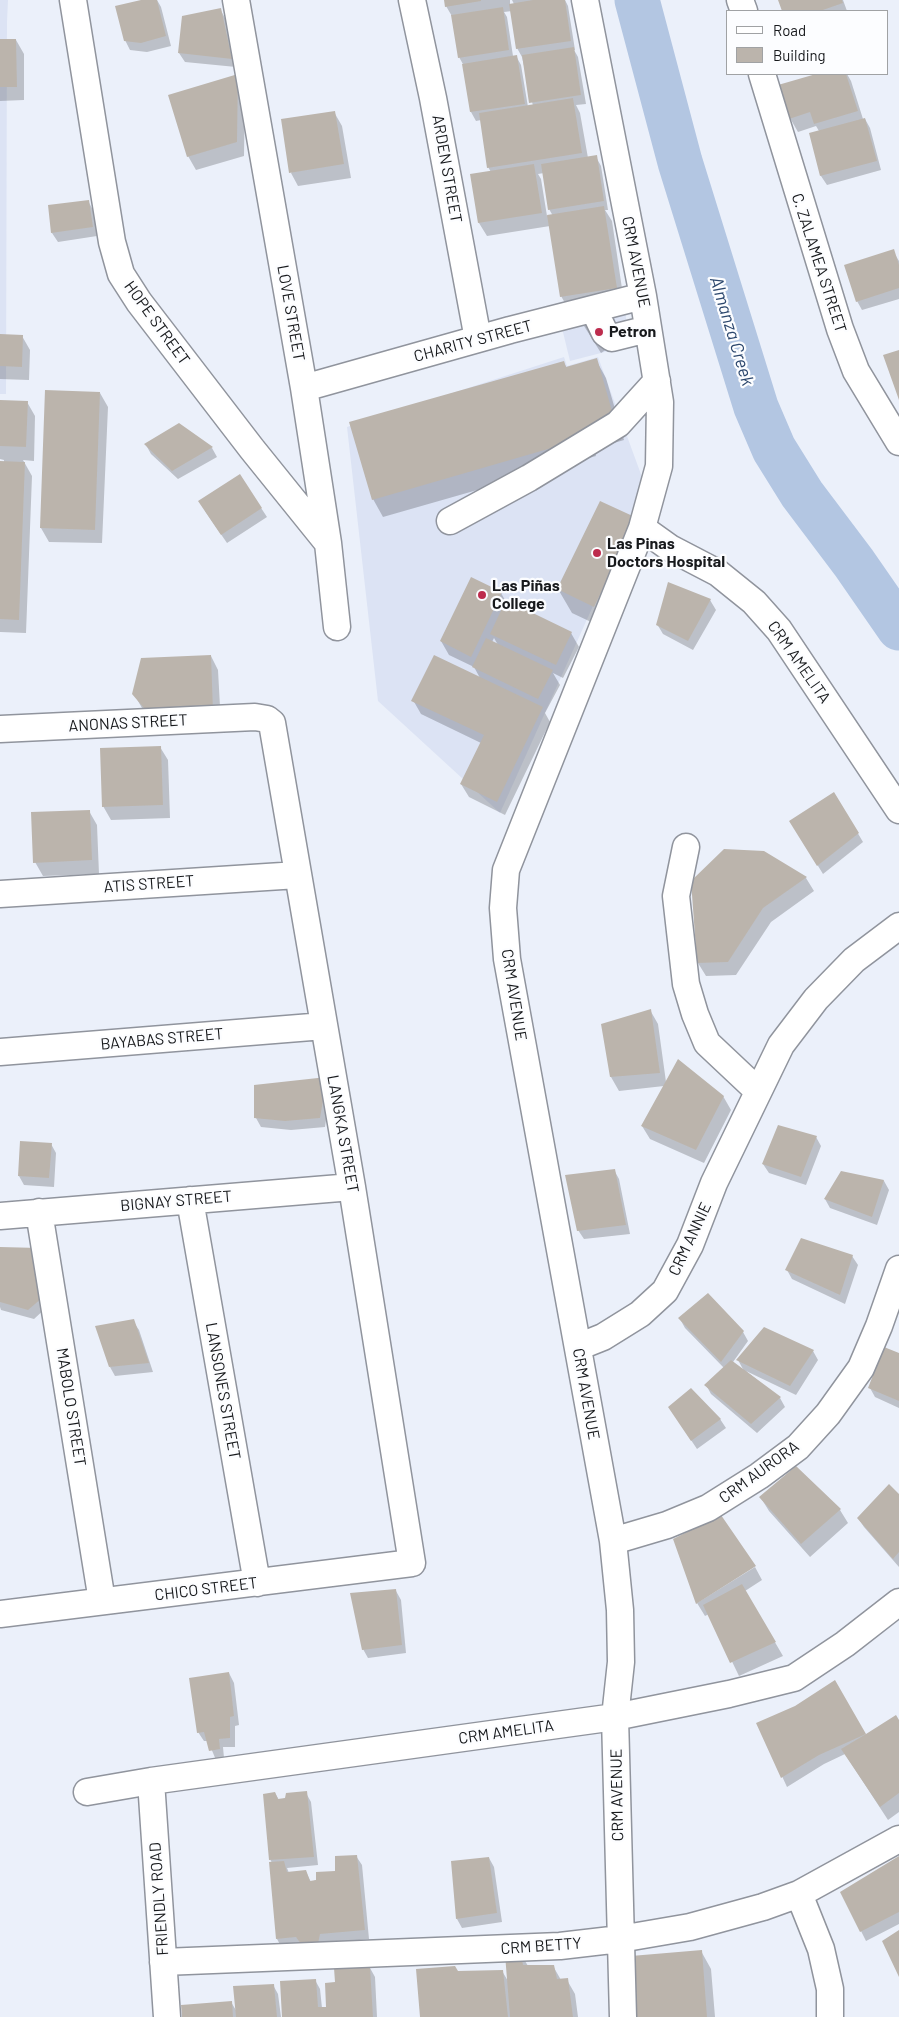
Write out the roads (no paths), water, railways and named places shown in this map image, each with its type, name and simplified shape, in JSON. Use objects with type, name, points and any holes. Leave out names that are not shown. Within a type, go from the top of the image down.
[{"type":"street","name":"HOPE STREET","points":[[72,0],[112,242],[121,274],[139,302],[328,543]]},
{"type":"street","name":"LOVE STREET","points":[[236,0],[304,388],[328,543],[338,627]]},
{"type":"street","name":"ARDEN STREET","points":[[412,0],[433,98],[478,339]]},
{"type":"street","name":"CRM AVENUE","points":[[585,0],[643,296],[657,381],[660,406],[659,466],[642,528],[506,870],[503,908],[507,959],[613,1541],[620,1610],[621,1662],[615,1717],[623,2017]]},
{"type":"street","name":"C. ZALAMEA STREET","points":[[762,75],[840,329],[856,371],[899,442]]},
{"type":"street","name":"CHARITY STREET","points":[[304,388],[478,339],[643,296]]},
{"type":"street","points":[[594,310],[605,333],[612,338],[648,329]]},
{"type":"street","points":[[450,521],[529,478],[618,424],[657,381]]},
{"type":"street","name":"CRM AMELITA","points":[[642,528],[670,548],[718,573],[754,602],[773,623],[899,810]]},
{"type":"street","name":"ANONAS STREET","points":[[0,729],[255,717]]},
{"type":"street","name":"LANGKA STREET","points":[[255,717],[266,719],[273,726],[352,1187],[412,1563]]},
{"type":"street","points":[[686,847],[676,896],[686,984],[690,999],[707,1043],[758,1091]]},
{"type":"street","name":"ATIS STREET","points":[[0,894],[298,875]]},
{"type":"street","name":"CRM ANNIE","points":[[578,1347],[603,1337],[640,1314],[665,1290],[690,1245],[714,1183],[781,1045],[816,999],[854,960],[899,926]]},
{"type":"street","name":"BAYABAS STREET","points":[[0,1052],[324,1026]]},
{"type":"street","name":"BIGNAY STREET","points":[[0,1216],[352,1187]]},
{"type":"street","name":"LANSONES STREET","points":[[190,1200],[257,1583]]},
{"type":"street","name":"MABOLO STREET","points":[[39,1212],[102,1602]]},
{"type":"street","name":"CRM AURORA","points":[[613,1541],[667,1525],[708,1508],[759,1476],[798,1447],[828,1414],[861,1368],[879,1326],[899,1269]]},
{"type":"street","name":"CHICO STREET","points":[[0,1614],[412,1563]]},
{"type":"street","name":"CRM AMELITA","points":[[87,1792],[151,1781],[615,1717],[729,1694],[794,1678],[845,1644],[899,1602]]},
{"type":"street","name":"FRIENDLY ROAD","points":[[151,1781],[167,2017]]},
{"type":"street","name":"CRM BETTY","points":[[163,1962],[550,1946],[620,1939],[690,1927],[763,1908],[799,1894],[899,1839]]},
{"type":"street","points":[[799,1894],[821,1949],[830,1989],[830,2017]]},
{"type":"waterway","name":"Almanza Creek","points":[[637,0],[680,162],[756,407],[774,449],[802,494],[854,563],[899,628]]},
{"type":"place","name":"Petron","points":[[599,332]]},
{"type":"place","name":"Las Pinas Doctors Hospital","points":[[597,553]]},
{"type":"place","name":"Las Piñas College","points":[[482,595]]}]
